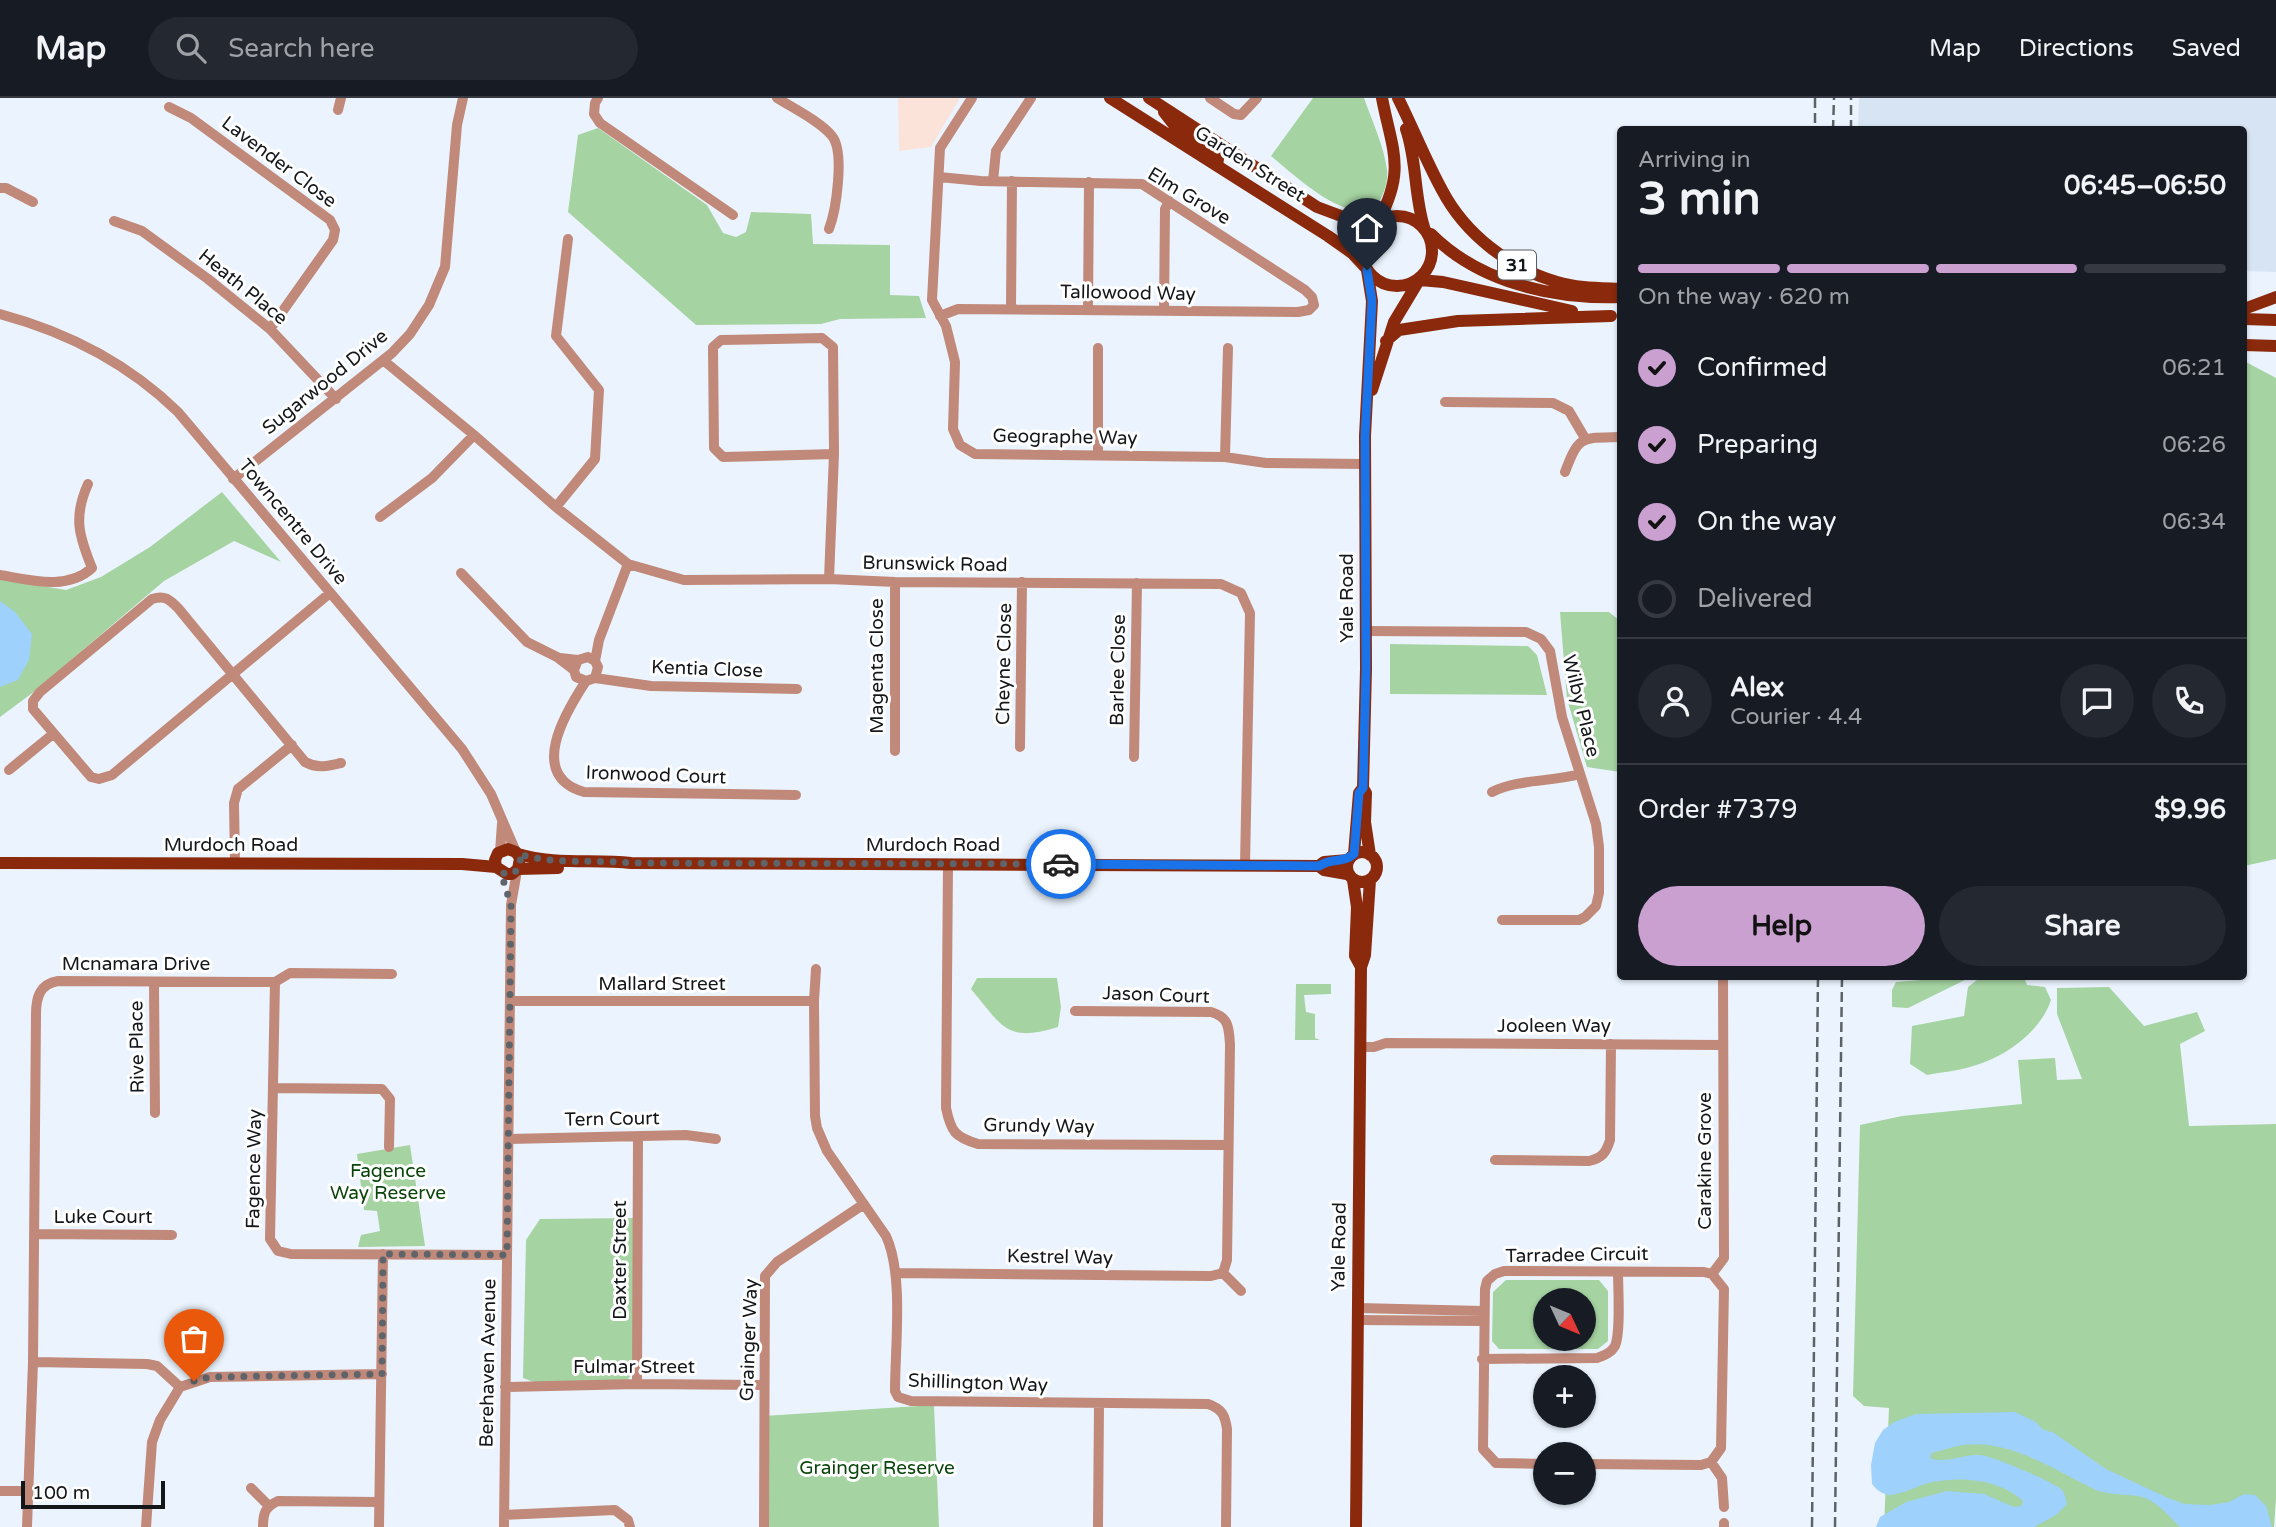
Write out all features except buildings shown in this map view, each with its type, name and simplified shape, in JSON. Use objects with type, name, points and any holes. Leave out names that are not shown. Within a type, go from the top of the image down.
[{"type":"main road","name":"Garden Street","points":[[1110,98],[1339,243],[1366,269]]},
{"type":"main road","name":"31","points":[[1398,98],[1412,145],[1420,213],[1433,246],[1430,264],[1419,281]]},
{"type":"main road","name":"31","points":[[1398,98],[1442,191],[1455,211],[1490,248],[1522,268],[1557,282],[1617,289]]},
{"type":"main road","points":[[1366,269],[1364,242],[1391,195],[1396,166],[1381,100]]},
{"type":"main road","name":"Garden Street","points":[[1153,101],[1317,207],[1349,219],[1378,220]]},
{"type":"main road","points":[[1153,101],[1175,126],[1214,152],[1218,159],[1217,166]]},
{"type":"main road","name":"31","points":[[1378,220],[1403,216],[1425,228],[1453,254],[1476,268],[1521,285],[1589,298],[1617,297]]},
{"type":"main road","name":"31","points":[[1366,269],[1374,279],[1384,285],[1404,286],[1419,281],[1444,282],[1561,310],[1616,316]]},
{"type":"main road","name":"Yale Road","points":[[1366,269],[1372,301],[1367,407],[1363,788],[1366,793],[1365,822],[1370,855]]},
{"type":"main road","name":"Yale Road","points":[[1367,407],[1386,341],[1400,310],[1419,281]]},
{"type":"main road","points":[[2247,308],[2276,298]]},
{"type":"main road","points":[[1386,341],[1399,330],[1458,321],[1616,316]]},
{"type":"main road","points":[[2247,319],[2276,320]]},
{"type":"main road","points":[[2247,345],[2276,345]]},
{"type":"main road","points":[[2260,345],[2276,352]]},
{"type":"main road","name":"Yale Road","points":[[1351,857],[1359,793],[1363,788]]},
{"type":"main road","name":"Murdoch Road","points":[[0,863],[462,864],[499,861],[508,849],[553,860],[631,863]]},
{"type":"main road","points":[[1362,852],[1370,855],[1377,867],[1370,880],[1362,883],[1350,877],[1351,857],[1362,852]]},
{"type":"main road","points":[[517,853],[521,863],[518,870]]},
{"type":"main road","name":"Murdoch Road","points":[[1319,866],[1324,862],[1351,857]]},
{"type":"main road","name":"Murdoch Road","points":[[499,861],[512,874],[518,870],[631,863],[1245,865],[1319,866],[1350,877]]},
{"type":"main road","name":"Yale Road","points":[[1350,877],[1357,907],[1356,956],[1361,967]]},
{"type":"main road","name":"Yale Road","points":[[1356,1527],[1361,967],[1365,955],[1370,880]]},
{"type":"street","points":[[338,110],[341,98]]},
{"type":"street","name":"Sugarwood Drive","points":[[233,479],[388,356],[410,334],[429,305],[445,267],[457,125],[463,98]]},
{"type":"street","points":[[598,98],[594,103],[594,114],[600,123],[733,215]]},
{"type":"street","points":[[777,98],[835,139],[838,152],[835,211],[829,229]]},
{"type":"street","name":"Geographe Way","points":[[972,98],[940,148],[932,300],[943,321],[955,362],[953,429],[960,445],[975,454],[1225,457],[1266,463],[1366,464]]},
{"type":"street","points":[[993,181],[996,151],[1031,98]]},
{"type":"street","points":[[1209,98],[1234,114],[1241,115],[1257,98]]},
{"type":"street","name":"Lavender Close","points":[[169,107],[191,118],[330,220],[335,230],[333,240],[270,329]]},
{"type":"street","name":"Elm Grove","points":[[939,177],[993,181],[1142,184],[1305,290],[1312,297],[1314,305]]},
{"type":"street","points":[[1012,181],[1012,309]]},
{"type":"street","points":[[1087,310],[1089,182]]},
{"type":"street","points":[[0,188],[6,188],[33,202]]},
{"type":"street","points":[[1164,311],[1165,209],[1169,201]]},
{"type":"street","name":"Heath Place","points":[[114,221],[142,231],[208,279],[270,329],[336,399]]},
{"type":"street","points":[[556,508],[595,459],[599,390],[556,336],[568,239]]},
{"type":"street","name":"Tallowood Way","points":[[943,321],[958,309],[1298,312],[1309,310],[1314,305]]},
{"type":"street","name":"Towncentre Drive","points":[[0,314],[46,328],[82,343],[137,377],[177,412],[479,771],[517,853]]},
{"type":"street","points":[[829,579],[834,454],[832,347],[822,338],[720,340],[713,347],[714,448],[723,457],[834,454]]},
{"type":"street","points":[[1098,348],[1098,454]]},
{"type":"street","points":[[1225,457],[1228,348]]},
{"type":"street","name":"Brunswick Road","points":[[388,356],[418,389],[556,508],[628,564],[684,580],[1222,584],[1241,593],[1250,613],[1245,865]]},
{"type":"street","points":[[1445,402],[1553,403],[1569,411],[1586,439]]},
{"type":"street","points":[[380,517],[432,478],[474,435]]},
{"type":"street","points":[[1564,472],[1575,446],[1586,439],[1617,438]]},
{"type":"street","points":[[0,575],[48,582],[73,580],[84,576],[92,568],[80,539],[78,518],[88,484]]},
{"type":"street","name":"Ironwood Court","points":[[628,564],[599,640],[556,738],[553,756],[556,770],[565,784],[584,792],[796,795]]},
{"type":"street","name":"Kentia Close","points":[[461,573],[527,642],[617,681],[651,686],[797,689]]},
{"type":"street","name":"Magenta Close","points":[[895,582],[895,751]]},
{"type":"street","name":"Cheyne Close","points":[[1020,747],[1022,582]]},
{"type":"street","name":"Barlee Close","points":[[1135,757],[1137,583]]},
{"type":"street","points":[[330,593],[233,673],[112,775],[99,779],[91,777],[33,709],[33,701],[40,692],[152,599],[162,596],[169,600],[233,673],[305,762],[323,767],[341,762]]},
{"type":"street","name":"Wilby Place","points":[[1366,631],[1526,632],[1541,639],[1550,651],[1562,717],[1596,824],[1600,847],[1599,899],[1591,912]]},
{"type":"street","points":[[9,770],[53,734]]},
{"type":"street","points":[[235,864],[234,803],[238,789],[292,745]]},
{"type":"street","points":[[1492,792],[1502,787],[1580,774]]},
{"type":"street","name":"Towncentre Drive","points":[[499,861],[502,820]]},
{"type":"street","name":"Berehaven Avenue","points":[[499,861],[511,905]]},
{"type":"street","name":"Grundy Way","points":[[948,864],[946,1108],[949,1126],[961,1139],[978,1144],[1228,1145]]},
{"type":"street","name":"Berehaven Avenue","points":[[504,1521],[511,905],[518,870]]},
{"type":"street","points":[[1502,920],[1572,921],[1586,917],[1591,912],[1601,921]]},
{"type":"street","name":"Shillington Way","points":[[816,969],[814,1001],[817,1129],[827,1152],[886,1236],[892,1249],[896,1273],[895,1391],[898,1397],[911,1401],[1209,1404],[1222,1411],[1226,1418],[1226,1527]]},
{"type":"street","name":"Mcnamara Drive","points":[[27,1527],[33,1362],[36,1014],[39,993],[58,981],[275,982],[290,973],[392,974]]},
{"type":"street","name":"Carakine Grove","points":[[1712,1274],[1724,1258],[1723,980]]},
{"type":"street","name":"Rive Place","points":[[154,982],[155,1113]]},
{"type":"street","name":"Fagence Way","points":[[275,982],[270,1239],[278,1251],[290,1254],[507,1255]]},
{"type":"street","name":"Mallard Street","points":[[511,1001],[814,1001]]},
{"type":"street","name":"Jason Court","points":[[1075,1011],[1211,1012],[1223,1017],[1229,1027],[1228,1145]]},
{"type":"street","name":"Jooleen Way","points":[[1361,1042],[1374,1037],[1386,1043],[1722,1045]]},
{"type":"street","points":[[1496,1160],[1589,1161],[1610,1155],[1611,1044]]},
{"type":"street","points":[[273,1088],[382,1089],[390,1099],[390,1147]]},
{"type":"street","name":"Tern Court","points":[[509,1139],[686,1135],[716,1139]]},
{"type":"street","name":"Daxter Street","points":[[637,1384],[639,1137]]},
{"type":"street","points":[[1228,1145],[1227,1260],[1223,1273],[1241,1291]]},
{"type":"street","name":"Grainger Way","points":[[764,1527],[765,1276],[777,1262],[864,1204]]},
{"type":"street","name":"Luke Court","points":[[34,1234],[172,1235]]},
{"type":"street","points":[[379,1527],[383,1254]]},
{"type":"street","name":"Tarradee Circuit","points":[[1533,1464],[1496,1463],[1483,1449],[1483,1316],[1488,1281],[1495,1274],[1504,1271],[1712,1274]]},
{"type":"street","points":[[1482,1359],[1597,1358],[1607,1354],[1614,1347],[1618,1336],[1618,1272]]},
{"type":"street","name":"Kestrel Way","points":[[896,1273],[1211,1276],[1223,1273]]},
{"type":"street","points":[[1596,1464],[1702,1465],[1711,1462],[1721,1448],[1724,1289],[1712,1274]]},
{"type":"street","points":[[1357,1314],[1483,1316]]},
{"type":"street","points":[[33,1362],[147,1364],[157,1366],[180,1387]]},
{"type":"street","points":[[146,1527],[152,1442],[160,1420],[180,1387],[210,1377],[382,1374]]},
{"type":"street","name":"Fulmar Street","points":[[505,1387],[763,1385]]},
{"type":"street","points":[[1098,1527],[1099,1404]]},
{"type":"street","points":[[1711,1462],[1722,1478],[1724,1507]]},
{"type":"street","points":[[251,1488],[268,1506]]},
{"type":"street","points":[[0,1491],[27,1491]]},
{"type":"street","points":[[263,1527],[263,1514],[268,1506],[278,1500],[379,1502]]},
{"type":"street","points":[[504,1521],[615,1510],[623,1514],[630,1527]]},
{"type":"shaded area","points":[[898,98],[960,98],[931,147],[899,151]]},
{"type":"shaded area","points":[[1859,98],[2276,98],[2276,272],[2247,271],[2247,126],[1858,126]]},
{"type":"green space","points":[[1313,98],[1364,98],[1381,143],[1387,174],[1386,186],[1379,201],[1368,209],[1355,210],[1324,197],[1271,156]]},
{"type":"green space","points":[[598,128],[707,205],[723,233],[736,237],[746,232],[751,212],[811,214],[813,244],[890,245],[890,295],[919,296],[926,318],[840,319],[821,324],[696,325],[568,212],[578,135]]},
{"type":"green space","points":[[2247,363],[2276,378],[2276,859],[2247,865]]},
{"type":"green space","points":[[222,492],[281,562],[234,541],[164,581],[0,717],[0,579],[66,590],[101,577],[150,547]]},
{"type":"green space","points":[[1560,612],[1609,612],[1617,619],[1617,772],[1587,767],[1567,699]]},
{"type":"green space","points":[[1390,644],[1528,646],[1537,655],[1547,695],[1390,694]]},
{"type":"green space","points":[[977,978],[1057,978],[1061,1007],[1058,1027],[1027,1033],[1007,1028],[971,989]]},
{"type":"green space","points":[[1965,980],[1908,1008],[1892,1007],[1892,990],[1896,982]]},
{"type":"green space","points":[[1977,980],[2025,980],[2027,985],[2045,987],[2051,1000],[2046,1012],[2030,1033],[2008,1051],[1970,1067],[1927,1075],[1910,1064],[1912,1026],[1964,1016],[1968,987]]},
{"type":"green space","points":[[1296,984],[1331,984],[1331,994],[1304,995],[1306,1012],[1315,1014],[1315,1038],[1320,1040],[1295,1040]]},
{"type":"green space","points":[[2109,987],[2144,1026],[2197,1012],[2205,1031],[2180,1044],[2189,1126],[2276,1124],[2274,1527],[1884,1527],[1889,1408],[1864,1406],[1853,1396],[1860,1125],[1902,1116],[2022,1104],[2018,1060],[2055,1058],[2057,1080],[2082,1079],[2057,1014],[2057,988]]},
{"type":"green space","name":"Fagence Way Reserve","points":[[410,1145],[425,1246],[358,1247],[361,1235],[380,1231],[377,1211],[364,1210],[357,1154]]},
{"type":"green space","points":[[634,1218],[633,1373],[624,1384],[534,1382],[523,1378],[526,1240],[540,1219]]},
{"type":"green space","points":[[1506,1280],[1599,1280],[1608,1291],[1608,1341],[1598,1349],[1596,1288],[1533,1288],[1533,1349],[1499,1349],[1492,1341],[1493,1292]]},
{"type":"green space","name":"Grainger Reserve","points":[[934,1405],[939,1527],[764,1527],[764,1416]]},
{"type":"water","points":[[0,601],[15,612],[32,634],[29,660],[18,680],[0,687]]},
{"type":"water","points":[[2015,1412],[2036,1422],[2042,1429],[2054,1433],[2106,1469],[2185,1504],[2210,1505],[2229,1502],[2244,1494],[2255,1495],[2266,1506],[2272,1527],[2180,1527],[2161,1508],[2144,1498],[2098,1491],[2017,1452],[1982,1444],[1952,1447],[1932,1453],[1930,1458],[1941,1460],[1979,1455],[1996,1459],[2061,1489],[2067,1504],[2056,1515],[2034,1527],[1876,1527],[1880,1517],[1906,1502],[1947,1491],[1984,1494],[2014,1507],[2021,1506],[2023,1501],[2014,1494],[1981,1481],[1944,1480],[1892,1495],[1882,1493],[1872,1484],[1871,1465],[1875,1443],[1883,1430],[1894,1422],[1916,1414]]},
{"type":"railway","points":[[1815,98],[1815,126]]},
{"type":"railway","points":[[1833,126],[1834,98]]},
{"type":"railway","points":[[1851,98],[1851,126]]},
{"type":"railway","points":[[1812,1527],[1818,980]]},
{"type":"railway","points":[[1835,1527],[1842,980]]},
{"type":"way so far","points":[[194,1381],[210,1377],[382,1374],[383,1254],[507,1255],[511,905],[501,873],[512,874],[517,871],[521,863],[519,854],[553,860],[631,863],[1061,864]]},
{"type":"route","points":[[1061,864],[1319,866],[1324,862],[1349,860],[1354,854],[1359,793],[1363,788],[1366,669],[1365,436],[1372,320],[1371,288],[1367,270]]}]
